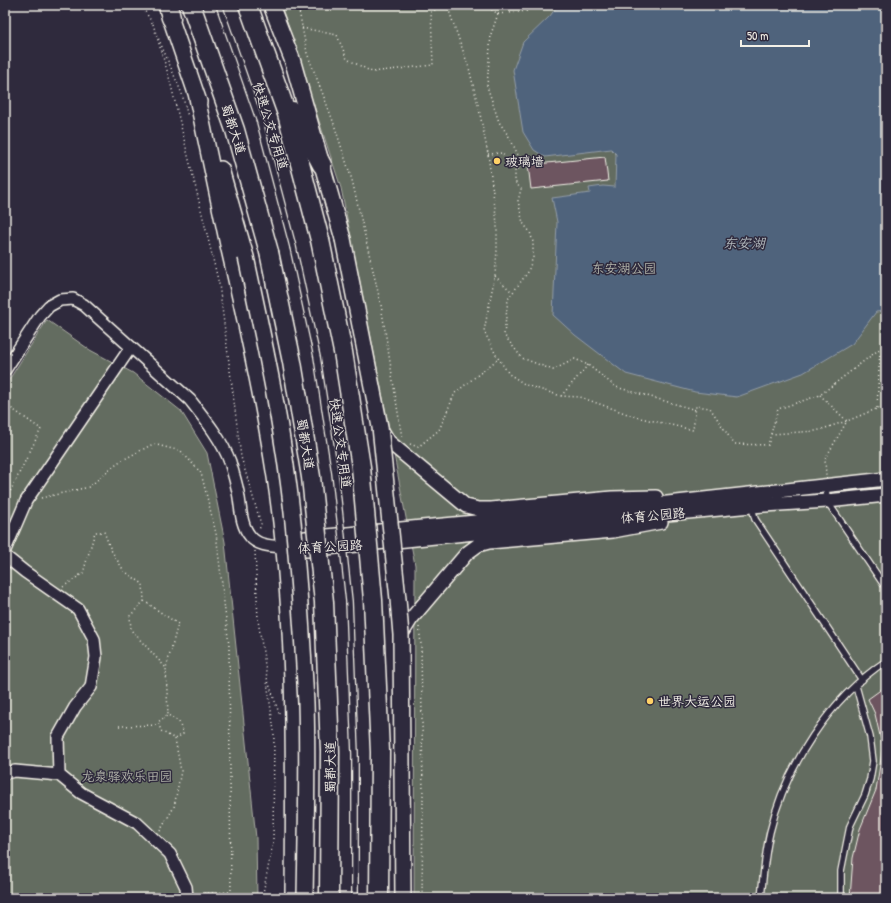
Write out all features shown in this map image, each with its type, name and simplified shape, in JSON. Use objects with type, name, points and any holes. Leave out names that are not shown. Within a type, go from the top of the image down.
[{"type":"highway","name":"蜀都大道","points":[[191,5],[235,130],[269,252],[292,362],[311,477],[324,602],[330,751],[329,898]]},
{"type":"highway","points":[[248,5],[287,114],[320,240],[342,352],[361,467],[373,600],[380,752],[379,898]]},
{"type":"highway","points":[[270,67],[322,165]]},
{"type":"main road","points":[[271,5],[292,59],[343,239],[380,427],[401,635],[403,898]]},
{"type":"main road","points":[[169,9],[228,192],[246,257],[266,350],[280,432],[292,521],[300,609],[306,705],[307,812],[305,898]]},
{"type":"main road","points":[[196,92],[256,370],[275,477],[284,547],[289,607],[294,752],[293,898]]},
{"type":"street","points":[[5,370],[40,316],[49,306],[60,300],[73,299],[84,305],[190,400],[218,439],[229,461],[238,492],[244,527],[250,538],[264,545],[284,547]]},
{"type":"street","points":[[5,550],[26,501],[131,347]]},
{"type":"street","points":[[380,427],[390,442],[401,446],[466,506],[478,509],[612,498],[731,502]]},
{"type":"street","name":"体育公园路","points":[[284,547],[305,538],[751,500],[826,486],[886,479]]},
{"type":"street","name":"体育公园路","points":[[751,500],[828,501],[886,494]]},
{"type":"street","points":[[401,635],[467,553],[478,545],[489,542],[613,531],[731,502]]},
{"type":"street","points":[[5,556],[78,609],[94,639],[96,657],[90,687],[75,707],[58,737],[59,774]]},
{"type":"street","points":[[5,773],[15,771],[59,774],[81,793],[137,823],[170,854],[186,887],[187,896]]},
{"type":"lane","name":"快速公交专用道","points":[[220,5],[260,122],[292,247],[317,357],[335,473],[349,601],[355,754],[355,898]]},
{"type":"lane","points":[[826,486],[828,501],[886,588]]},
{"type":"lane","points":[[751,500],[755,519],[862,680]]},
{"type":"lane","points":[[761,898],[764,864],[770,830],[780,798],[794,767],[812,737],[832,710],[862,680],[886,661]]},
{"type":"lane","points":[[841,898],[841,871],[850,826],[865,795],[870,780],[873,761],[870,737],[856,686]]},
{"type":"path","points":[[141,5],[153,24],[182,94],[189,122]]},
{"type":"path","points":[[298,5],[307,52],[332,118],[352,180],[381,305],[401,446],[418,447],[439,430],[455,393],[498,359]]},
{"type":"path","points":[[302,28],[337,35],[347,59],[372,72],[433,65],[431,12],[444,5]]},
{"type":"path","points":[[448,5],[469,68],[479,109],[488,154],[496,223],[497,250],[495,275],[484,331],[498,359],[509,374],[526,385],[561,396],[580,397],[636,417],[693,430],[696,406],[710,408],[734,444],[768,445],[778,409],[820,395],[886,344]]},
{"type":"path","points":[[485,5],[498,14],[528,11],[532,5]]},
{"type":"path","points":[[498,14],[491,34],[486,86],[500,122],[518,155],[520,167],[515,171]]},
{"type":"path","points":[[153,24],[171,84],[219,284],[241,457],[261,524],[255,540],[258,620],[274,730],[273,843],[262,898]]},
{"type":"path","points":[[488,154],[502,153],[515,171],[515,182],[521,189],[518,201],[523,223],[530,232],[533,242],[533,257],[528,272],[508,299],[504,335],[522,358],[553,370],[575,359],[588,365],[616,387],[696,410]]},
{"type":"path","points":[[495,275],[512,292]]},
{"type":"path","points":[[877,408],[880,349]]},
{"type":"path","points":[[561,396],[588,365]]},
{"type":"path","points":[[820,395],[847,421]]},
{"type":"path","points":[[5,404],[41,429],[5,502]]},
{"type":"path","points":[[771,434],[816,431],[847,421],[886,404]]},
{"type":"path","points":[[826,486],[825,459],[847,421]]},
{"type":"path","points":[[5,514],[26,501],[89,487],[118,463],[153,444],[181,451],[201,472],[216,534],[229,646],[231,898]]},
{"type":"path","points":[[62,588],[83,573],[95,532],[104,532],[111,550],[124,571],[143,584],[144,601],[130,616],[131,630],[166,668]]},
{"type":"path","points":[[144,601],[178,624],[166,668],[168,715]]},
{"type":"path","points":[[418,612],[421,660],[423,794],[422,898]]},
{"type":"path","points":[[267,678],[282,722]]},
{"type":"path","points":[[155,840],[174,807],[181,772],[175,739],[161,730],[158,722],[168,715]]},
{"type":"path","points":[[168,715],[179,722],[183,734],[175,739]]},
{"type":"path","points":[[119,726],[159,725]]},
{"type":"path","points":[[187,896],[231,892]]},
{"type":"path","points":[[217,893],[217,898]]},
{"type":"green space","name":"东安湖公园","points":[[281,5],[886,5],[886,898],[414,898],[415,565],[341,188]]},
{"type":"green space","name":"龙泉驿欢乐田园","points":[[47,320],[90,350],[133,373],[181,411],[207,453],[225,542],[256,838],[257,898],[5,898],[5,386]]},
{"type":"water","name":"东安湖","points":[[558,5],[886,5],[886,311],[876,312],[852,344],[803,373],[737,397],[695,392],[626,374],[575,335],[553,315],[557,222],[552,198],[590,193],[589,188],[603,186],[615,187],[616,154],[611,149],[545,157],[534,150],[523,132],[513,70],[523,42],[550,16]]},
{"type":"building","points":[[605,157],[608,181],[531,189],[528,165]]},
{"type":"building","points":[[886,686],[886,749],[883,749],[875,714],[868,699]]},
{"type":"building","points":[[882,752],[886,752],[886,898],[850,898],[853,858],[860,829],[876,790]]},
{"type":"place","name":"玻璃墙","points":[[497,161]]},
{"type":"place","name":"世界大运公园","points":[[650,701]]}]
